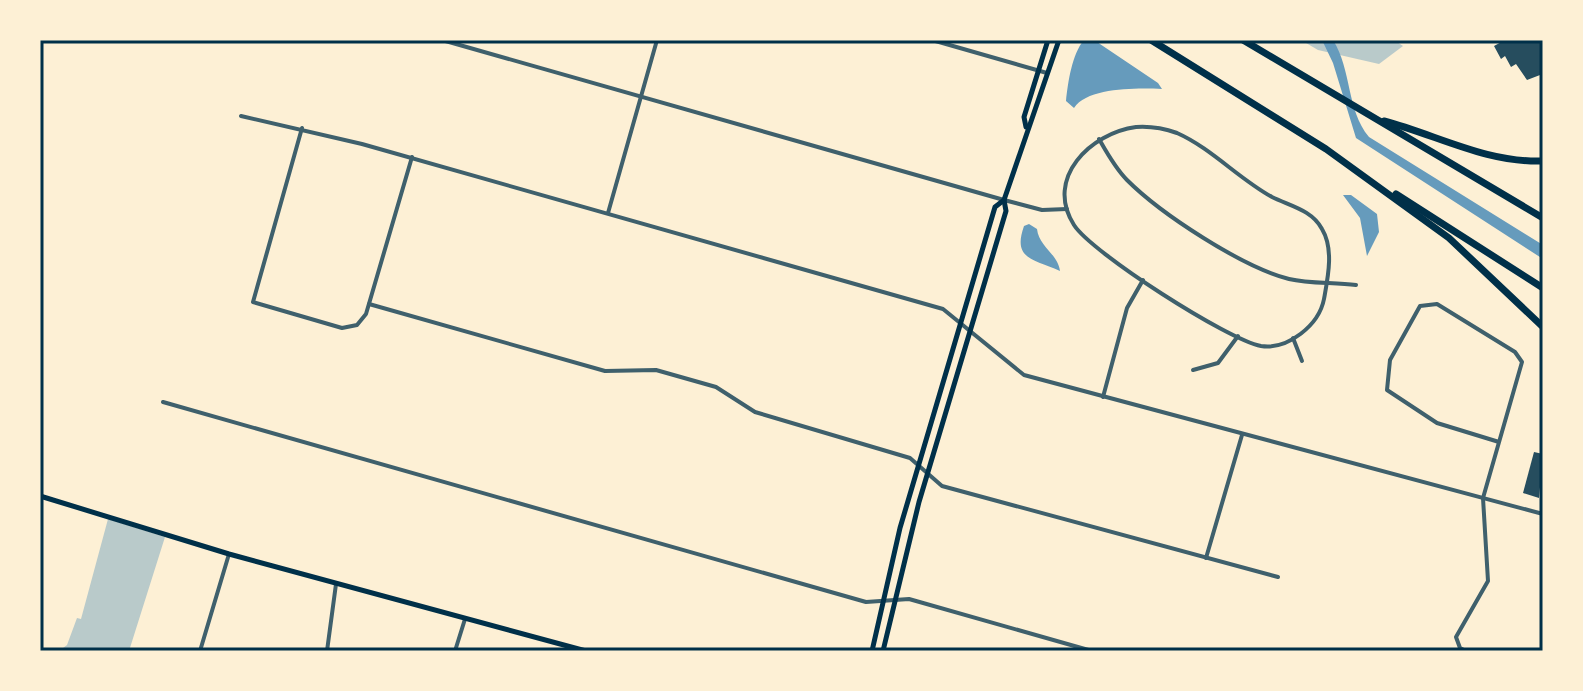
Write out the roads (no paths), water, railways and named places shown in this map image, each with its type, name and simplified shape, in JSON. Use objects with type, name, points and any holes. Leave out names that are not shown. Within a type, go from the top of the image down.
[{"type":"highway","points":[[1151,40],[1543,288]]},
{"type":"highway","points":[[1243,40],[1543,218]]},
{"type":"highway","points":[[1372,118],[1432,134],[1483,154],[1543,161]]},
{"type":"highway","points":[[1350,166],[1458,245],[1543,327]]},
{"type":"main road","points":[[1027,128],[1024,117],[1048,40]]},
{"type":"main road","points":[[872,651],[967,329],[1006,211],[1004,200],[1027,128],[1035,120],[1059,40]]},
{"type":"main road","points":[[883,651],[888,600],[918,464],[995,207],[1004,200]]},
{"type":"main road","points":[[40,496],[137,523],[229,554],[586,651]]},
{"type":"main road","points":[[865,651],[874,638]]},
{"type":"street","points":[[442,40],[1004,200],[1042,210],[1067,209]]},
{"type":"street","points":[[608,213],[657,40]]},
{"type":"street","points":[[932,40],[1049,73]]},
{"type":"street","points":[[241,116],[302,128],[412,157],[943,309],[1022,374],[1543,514]]},
{"type":"street","points":[[1133,127],[1174,132],[1273,197],[1311,215],[1321,226],[1329,245],[1324,300],[1315,320],[1293,338],[1262,346],[1238,336],[1143,280],[1083,235],[1067,209],[1065,190],[1069,173],[1082,153],[1099,139],[1133,127]]},
{"type":"street","points":[[302,128],[253,302],[345,328],[362,322],[412,157]]},
{"type":"street","points":[[1099,139],[1117,168],[1133,186],[1202,236],[1276,275],[1292,280],[1356,285]]},
{"type":"street","points":[[1103,397],[1127,308],[1143,280]]},
{"type":"street","points":[[369,304],[605,371],[653,370],[713,386],[755,412],[910,458],[942,486],[1278,577]]},
{"type":"street","points":[[1466,651],[1460,648],[1456,637],[1488,581],[1483,498],[1522,362],[1515,352],[1437,304],[1420,306],[1390,360],[1387,390],[1437,423],[1499,442]]},
{"type":"street","points":[[1193,370],[1218,363],[1238,336]]},
{"type":"street","points":[[1293,338],[1302,361]]},
{"type":"street","points":[[163,402],[866,602],[909,599],[1092,651]]},
{"type":"street","points":[[1206,558],[1242,435]]},
{"type":"street","points":[[200,651],[229,554]]},
{"type":"street","points":[[327,651],[336,584]]},
{"type":"street","points":[[455,651],[465,619]]},
{"type":"water","points":[[1084,40],[1097,42],[1158,83],[1162,89],[1102,92],[1081,101],[1074,108],[1066,101],[1068,85],[1074,60]]},
{"type":"water","points":[[1322,40],[1333,40],[1339,52],[1356,114],[1369,137],[1543,245],[1543,259],[1356,138],[1333,63]]},
{"type":"water","points":[[1343,195],[1351,195],[1377,214],[1379,232],[1367,256],[1360,218]]},
{"type":"water","points":[[1029,224],[1037,229],[1060,271],[1023,252],[1021,237],[1024,226]]}]
